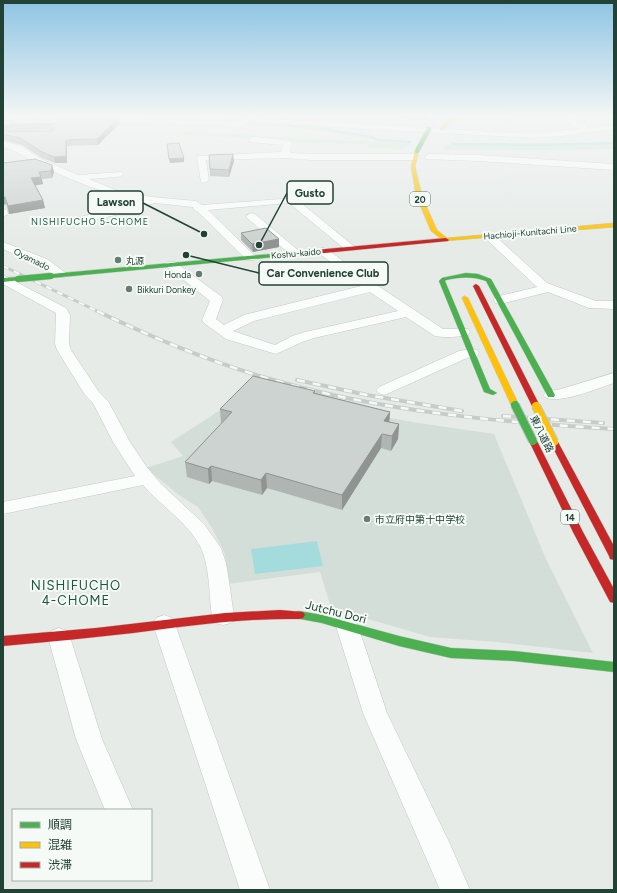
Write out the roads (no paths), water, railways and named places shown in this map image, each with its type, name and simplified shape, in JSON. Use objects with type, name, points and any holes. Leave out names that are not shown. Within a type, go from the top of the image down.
[{"type":"main road","name":"20","points":[[415,159],[413,166],[414,177],[419,196],[434,231],[446,240]]},
{"type":"main road","points":[[428,168],[430,159]]},
{"type":"main road","name":"Hachioji-Kunitachi Line","points":[[446,240],[614,225]]},
{"type":"main road","points":[[446,240],[450,230]]},
{"type":"main road","name":"Koshu-kaido","points":[[9,280],[446,240]]},
{"type":"main road","points":[[493,393],[487,390],[442,281],[444,279],[456,276],[479,276],[489,280],[549,395]]},
{"type":"main road","name":"東八道路","points":[[456,276],[515,406],[578,532],[614,599]]},
{"type":"main road","name":"東八道路","points":[[471,276],[554,442],[614,556]]},
{"type":"main road","name":"Jutchu Dori","points":[[3,641],[59,637],[223,617],[273,614],[300,615],[347,626],[399,641],[452,653],[514,656],[614,667]]},
{"type":"street","points":[[34,159],[76,177],[116,192],[152,200],[196,204],[198,208],[251,258]]},
{"type":"street","points":[[201,159],[204,180]]},
{"type":"street","points":[[488,159],[614,167]]},
{"type":"street","points":[[24,163],[38,161]]},
{"type":"street","points":[[76,177],[118,174]]},
{"type":"street","points":[[80,220],[112,213],[152,200]]},
{"type":"street","points":[[198,208],[291,200],[350,248]]},
{"type":"street","points":[[251,216],[294,253]]},
{"type":"street","points":[[489,236],[543,286],[594,305],[614,305]]},
{"type":"street","name":"Oyamado","points":[[3,245],[43,262],[56,275]]},
{"type":"street","points":[[323,251],[356,277],[440,333],[463,332]]},
{"type":"street","points":[[171,265],[217,300],[209,320],[231,336],[276,350],[297,339],[310,335],[409,312]]},
{"type":"street","points":[[9,280],[61,311],[63,314],[62,344],[64,350],[93,395],[100,401],[128,454],[146,479],[200,532],[212,549],[223,617]]},
{"type":"street","points":[[224,330],[249,318],[373,287]]},
{"type":"street","points":[[500,300],[549,288]]},
{"type":"street","points":[[384,390],[464,354],[472,353]]},
{"type":"street","points":[[549,395],[562,394],[614,378]]},
{"type":"street","points":[[3,508],[146,479]]},
{"type":"street","points":[[164,624],[255,890]]},
{"type":"street","points":[[347,626],[375,714],[455,890]]},
{"type":"street","points":[[59,637],[89,739],[119,809]]},
{"type":"water","points":[[317,541],[323,566],[255,574],[251,549]]},
{"type":"railway","points":[[3,266],[99,312]]},
{"type":"railway","points":[[97,311],[158,339],[200,356],[263,377],[306,389],[393,407],[437,413],[525,423],[614,429]]},
{"type":"railway","points":[[297,380],[367,395],[462,411]]},
{"type":"railway","points":[[503,416],[603,423]]},
{"type":"place","name":"Lawson","points":[[204,234]]},
{"type":"place","name":"Gusto","points":[[259,245]]},
{"type":"place","name":"Car Convenience Club","points":[[186,255]]},
{"type":"place","name":"丸源","points":[[118,260]]},
{"type":"place","name":"Honda","points":[[199,274]]},
{"type":"place","name":"Bikkuri Donkey","points":[[129,289]]},
{"type":"place","name":"市立府中第十中学校","points":[[367,519]]},
{"type":"district","name":"NISHIFUCHO 5-CHOME","points":[[90,221]]},
{"type":"district","name":"NISHIFUCHO 4-CHOME","points":[[76,592]]}]
